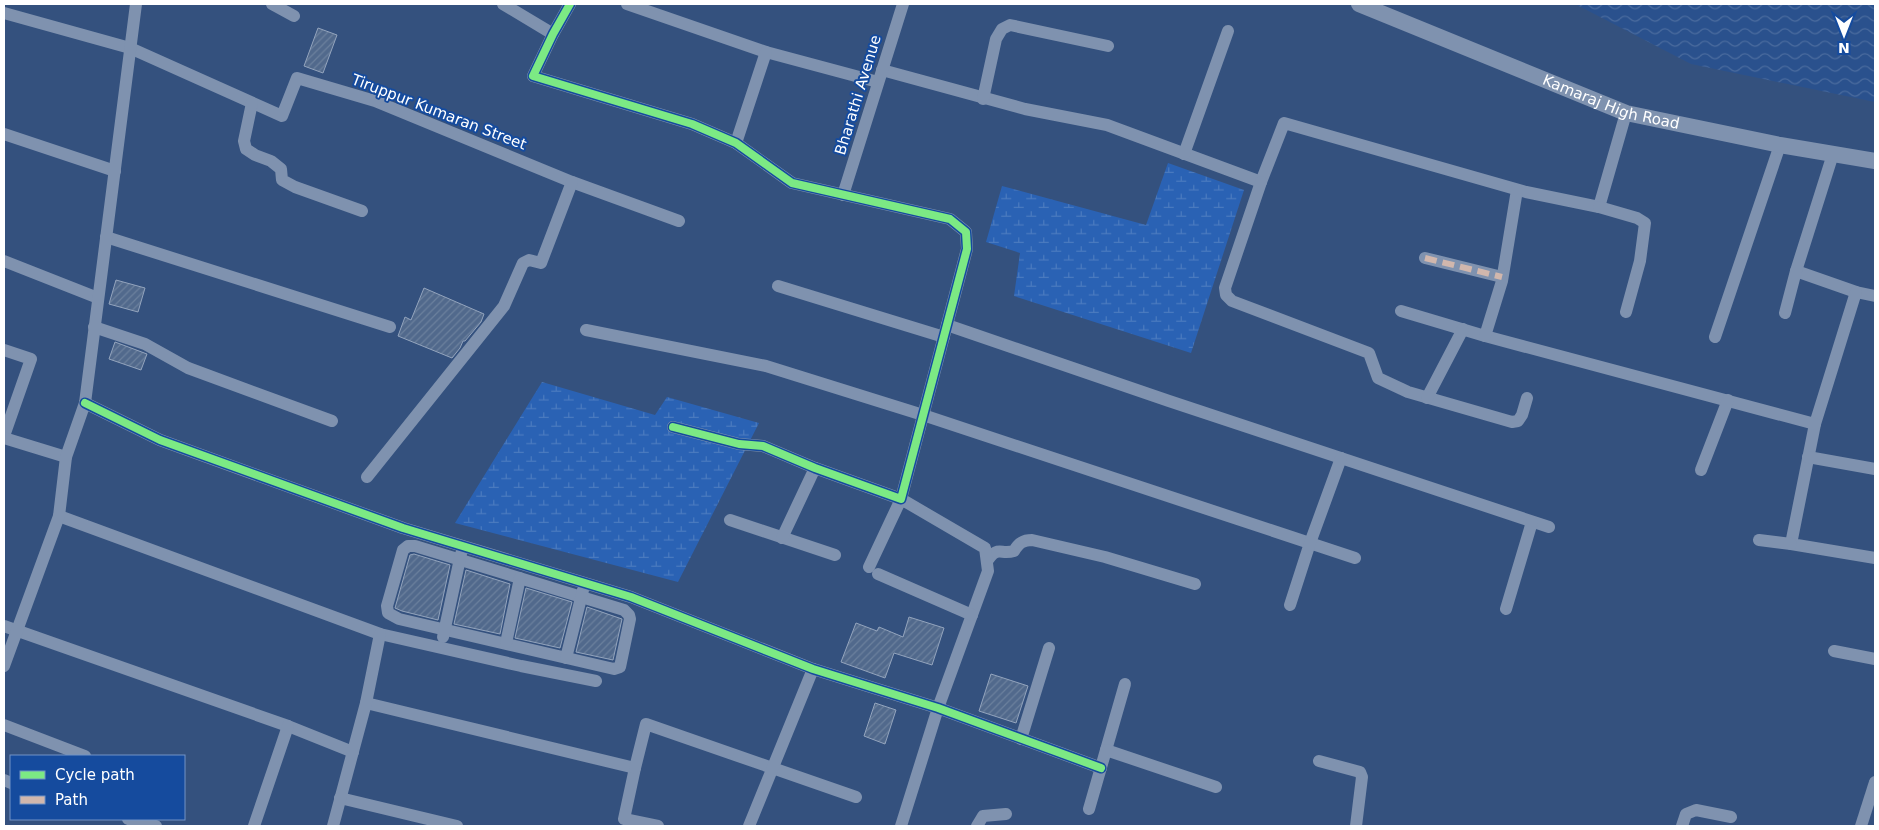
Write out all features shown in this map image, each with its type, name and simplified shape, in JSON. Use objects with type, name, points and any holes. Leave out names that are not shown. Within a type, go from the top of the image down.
[{"type":"street","points":[[4,666],[10,629],[59,516],[66,458],[84,403],[136,4]]},
{"type":"street","points":[[272,4],[294,16]]},
{"type":"street","points":[[503,4],[553,34]]},
{"type":"street","points":[[570,4],[533,76],[692,124],[736,143],[792,183],[950,219],[966,232],[967,249],[901,499],[874,570],[972,615]]},
{"type":"street","points":[[627,4],[766,52],[983,98],[1025,109],[1107,125],[1261,182]]},
{"type":"street","name":"Bharathi Avenue","points":[[844,195],[903,4]]},
{"type":"street","name":"Kamaraj High Road","points":[[1360,4],[1626,112],[1780,144],[1875,161]]},
{"type":"street","name":"Tiruppur Kumaran Street","points":[[4,12],[130,48],[282,116],[297,78],[375,102],[572,182],[679,221]]},
{"type":"street","points":[[983,98],[996,39],[1002,29],[1010,25],[1019,25],[1108,46]]},
{"type":"street","points":[[1184,154],[1228,31]]},
{"type":"street","points":[[736,143],[766,52]]},
{"type":"street","points":[[252,103],[244,141],[246,149],[281,169],[282,180],[295,187],[362,211]]},
{"type":"street","points":[[1599,207],[1626,112]]},
{"type":"street","points":[[1527,398],[1522,415],[1518,421],[1512,422],[1427,398],[1390,385],[1378,378],[1368,353],[1232,301],[1226,295],[1227,282],[1261,182],[1284,123],[1517,190],[1599,207],[1637,218],[1645,223],[1640,261],[1626,312]]},
{"type":"street","points":[[4,134],[114,172]]},
{"type":"street","points":[[1715,337],[1780,144]]},
{"type":"street","points":[[1785,313],[1796,271],[1833,154]]},
{"type":"street","points":[[367,477],[504,306],[522,263],[529,260],[541,263],[572,182]]},
{"type":"street","points":[[1485,336],[1502,277],[1517,190]]},
{"type":"street","points":[[106,237],[390,327]]},
{"type":"street","points":[[1425,258],[1502,277]]},
{"type":"street","points":[[4,261],[98,298]]},
{"type":"street","points":[[1796,271],[1856,292],[1875,296]]},
{"type":"street","points":[[778,286],[945,331],[1549,527]]},
{"type":"street","points":[[1791,544],[1815,424],[1856,292]]},
{"type":"street","points":[[1401,311],[1485,336],[1815,424]]},
{"type":"street","points":[[94,327],[144,344],[188,368],[332,421]]},
{"type":"street","points":[[1427,398],[1463,329]]},
{"type":"street","points":[[586,330],[766,366],[923,415],[1355,558]]},
{"type":"street","points":[[4,350],[30,359],[4,437],[66,458]]},
{"type":"street","points":[[1701,470],[1728,400]]},
{"type":"street","points":[[84,403],[160,440],[403,528],[631,596],[813,669],[938,708],[1101,768]]},
{"type":"street","points":[[673,427],[739,444],[763,446],[815,468],[901,499],[985,548],[988,571],[938,708],[901,826]]},
{"type":"street","points":[[1290,605],[1341,458]]},
{"type":"street","points":[[1808,458],[1875,469]]},
{"type":"street","points":[[782,538],[815,468]]},
{"type":"street","points":[[59,516],[380,634],[596,681]]},
{"type":"street","points":[[730,520],[835,555]]},
{"type":"street","points":[[1506,609],[1532,522]]},
{"type":"street","points":[[987,561],[993,552],[999,550],[1008,553],[1014,551],[1018,544],[1024,540],[1032,540],[1105,557],[1195,584]]},
{"type":"street","points":[[1759,540],[1875,558]]},
{"type":"street","points":[[415,546],[520,578],[624,610],[630,619],[620,667],[614,669],[566,658],[394,617],[388,613],[387,606],[405,547],[415,546]]},
{"type":"street","points":[[441,647],[463,546]]},
{"type":"street","points":[[506,644],[520,578]]},
{"type":"street","points":[[566,658],[586,583]]},
{"type":"street","points":[[10,629],[288,726],[353,752]]},
{"type":"street","points":[[333,826],[366,703],[380,634]]},
{"type":"street","points":[[1021,739],[1049,648]]},
{"type":"street","points":[[1834,651],[1875,659]]},
{"type":"street","points":[[749,826],[813,669]]},
{"type":"street","points":[[1089,810],[1125,684]]},
{"type":"street","points":[[366,703],[635,768]]},
{"type":"street","points":[[658,826],[624,819],[646,724],[856,797]]},
{"type":"street","points":[[4,725],[82,755]]},
{"type":"street","points":[[254,826],[288,726]]},
{"type":"street","points":[[1106,750],[1216,787]]},
{"type":"street","points":[[1318,761],[1360,772],[1362,777],[1356,826]]},
{"type":"street","points":[[1861,826],[1875,782]]},
{"type":"street","points":[[340,798],[457,826]]},
{"type":"street","points":[[1682,826],[1686,814],[1696,810],[1731,817]]},
{"type":"street","points":[[977,826],[983,816],[1006,814]]},
{"type":"street","points":[[132,820],[156,826]]},
{"type":"green space","points":[[1168,163],[1244,190],[1191,353],[1014,296],[1020,253],[986,242],[1002,186],[1146,225]]},
{"type":"green space","points":[[542,382],[655,415],[667,397],[759,423],[678,582],[455,523]]},
{"type":"water","points":[[1575,4],[1875,4],[1875,102],[1691,64]]},
{"type":"building","points":[[318,28],[337,35],[323,73],[304,66]]},
{"type":"building","points":[[116,280],[145,288],[138,312],[109,304]]},
{"type":"building","points":[[424,288],[484,314],[481,322],[463,341],[452,358],[398,336],[405,317],[411,320]]},
{"type":"building","points":[[115,342],[147,354],[141,370],[109,359]]},
{"type":"building","points":[[414,554],[450,565],[438,620],[395,608],[410,555]]},
{"type":"building","points":[[466,570],[510,584],[500,634],[454,624]]},
{"type":"building","points":[[526,588],[572,602],[560,648],[515,638]]},
{"type":"building","points":[[587,607],[622,619],[613,660],[576,652]]},
{"type":"building","points":[[909,617],[944,628],[932,665],[894,653],[885,678],[841,662],[856,623],[877,631],[879,627],[903,637]]},
{"type":"building","points":[[991,674],[1028,686],[1016,723],[979,711]]},
{"type":"building","points":[[875,703],[896,710],[885,744],[864,736]]},
{"type":"marked path","points":[[1425,258],[1502,277]]},
{"type":"cycle path","points":[[570,4],[533,76],[692,124],[736,143],[792,183],[950,219],[966,232],[967,249],[901,499],[815,468],[763,446],[739,444],[673,427]]},
{"type":"cycle path","points":[[85,403],[160,440],[403,528],[631,597],[813,669],[938,708],[1101,768]]}]
